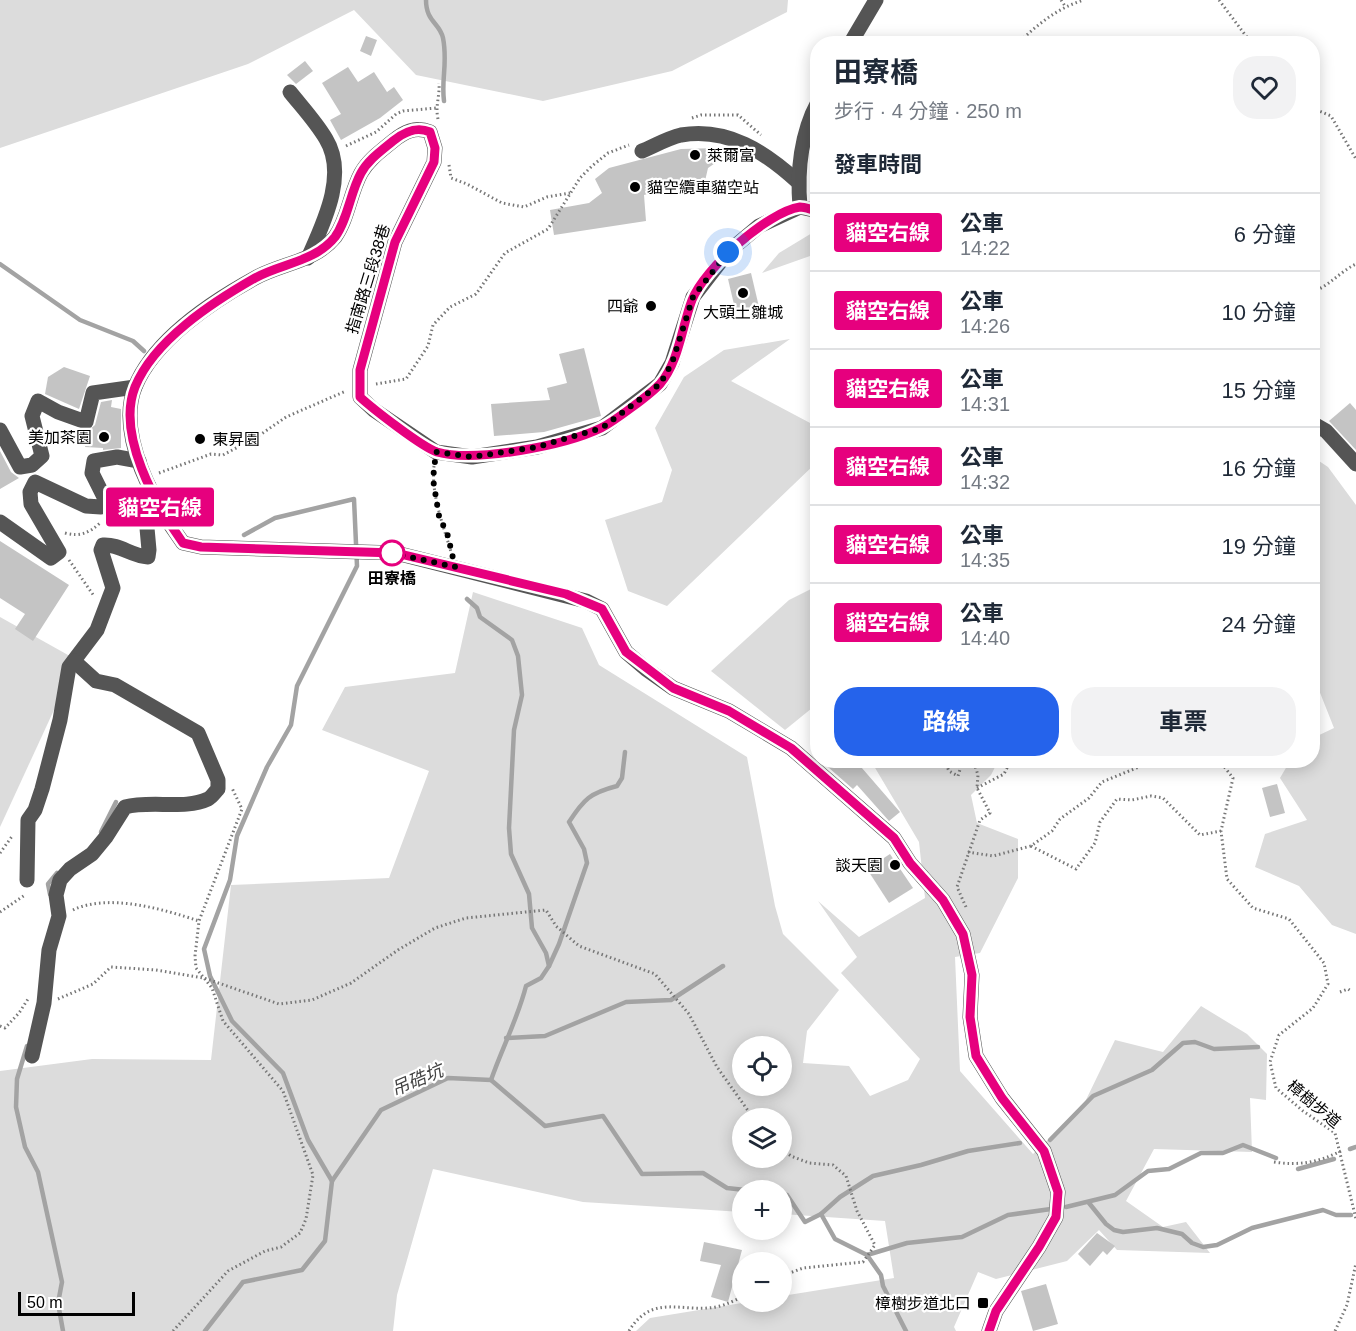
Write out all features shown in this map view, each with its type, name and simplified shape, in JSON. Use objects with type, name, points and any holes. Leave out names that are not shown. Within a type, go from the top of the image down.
[{"type":"street","points":[[855,36],[876,0]]},
{"type":"street","points":[[290,92],[327,140],[335,160],[326,215],[308,258]]},
{"type":"street","points":[[800,207],[798,182],[800,160],[810,122]]},
{"type":"street","points":[[430,132],[413,129],[400,135],[371,159],[361,173],[337,234],[324,249],[308,258],[258,277],[208,307],[169,341],[151,361],[135,387],[131,406],[133,440],[147,482],[168,522],[183,543],[201,547],[396,553],[566,594],[602,609],[626,652],[673,688],[729,711],[791,748],[810,765]]},
{"type":"street","name":"指南路三段38巷","points":[[359,390],[360,370],[395,242],[434,162],[435,148],[430,132]]},
{"type":"street","points":[[636,148],[680,135],[714,134],[739,140],[760,151],[798,182]]},
{"type":"street","points":[[359,390],[360,397],[374,410],[436,452],[472,457],[537,447],[602,428],[660,384],[672,363],[693,297],[728,252],[759,226],[800,207],[810,209]]},
{"type":"street","points":[[0,430],[20,467],[32,465],[42,456],[32,416],[38,401],[86,422],[93,393],[135,387]]},
{"type":"street","points":[[1320,428],[1326,431],[1356,464]]},
{"type":"street","points":[[0,522],[51,558],[59,552],[31,504],[30,492],[35,482],[86,506],[101,507],[106,501],[92,473],[94,461],[117,457],[139,461]]},
{"type":"street","points":[[29,886],[28,820],[35,810],[42,789],[60,720],[69,667],[98,630],[113,588],[101,550],[103,545],[115,544],[148,557],[144,495],[147,482]]},
{"type":"street","points":[[32,1056],[44,1003],[49,950],[59,916],[57,895],[60,880],[70,869],[92,854],[125,807],[141,802],[187,804],[209,799],[218,789],[218,780],[198,734],[115,685],[96,681],[74,661]]},
{"type":"street","points":[[814,768],[894,838],[910,863],[943,900],[963,934],[972,975],[970,1017],[976,1056],[1002,1098],[1044,1151],[1058,1192],[1056,1217],[1039,1247],[996,1311],[989,1331]]},
{"type":"path","points":[[1061,0],[1065,6]]},
{"type":"path","points":[[1027,36],[1065,6],[1084,0]]},
{"type":"path","points":[[1219,0],[1246,36]]},
{"type":"path","points":[[430,132],[438,120],[435,108],[440,96],[439,83]]},
{"type":"path","points":[[1320,111],[1331,116],[1356,159]]},
{"type":"path","points":[[685,120],[701,115],[738,115],[767,139]]},
{"type":"path","points":[[112,512],[147,482],[211,454],[222,455],[257,437],[286,417],[343,392],[359,390],[381,382],[406,379],[428,346],[433,325],[450,307],[477,294],[505,253],[548,229],[580,178],[608,153],[636,148]]},
{"type":"path","points":[[447,157],[451,178],[502,203],[524,207],[547,197],[570,193]]},
{"type":"path","points":[[1320,289],[1327,286],[1339,273],[1356,264]]},
{"type":"path","points":[[436,452],[433,479],[439,516],[448,536],[455,567]]},
{"type":"path","points":[[46,528],[74,535],[89,532],[105,518]]},
{"type":"path","points":[[59,552],[74,565],[104,610]]},
{"type":"path","points":[[948,768],[958,776],[960,768]]},
{"type":"path","points":[[957,887],[980,820],[990,813],[977,788],[978,775],[976,768]]},
{"type":"path","points":[[977,788],[1004,774],[1007,768]]},
{"type":"path","points":[[968,852],[993,856],[1031,846],[1052,831],[1060,819],[1089,798],[1102,782],[1136,768]]},
{"type":"path","name":"樟樹步道","points":[[1225,768],[1233,778],[1221,831],[1227,879],[1253,908],[1289,919],[1324,963],[1328,984],[1313,1008],[1279,1035],[1270,1062],[1276,1088],[1303,1111],[1335,1133],[1356,1218]]},
{"type":"path","points":[[173,1331],[228,1271],[265,1251],[281,1247],[300,1233],[306,1219],[313,1175],[284,1091],[223,1021],[212,988],[196,968],[199,921],[242,809],[234,789],[218,780]]},
{"type":"path","points":[[1031,846],[1076,869],[1095,843],[1100,822],[1112,804],[1117,799],[1123,798],[1132,800],[1151,796],[1163,798],[1200,835],[1221,831]]},
{"type":"path","points":[[0,912],[29,886]]},
{"type":"path","points":[[59,916],[86,903],[109,903],[161,908],[199,921]]},
{"type":"path","points":[[44,1003],[67,997],[93,984],[111,967],[156,970],[206,979],[279,1004],[312,1000],[351,983],[398,950],[435,928],[466,918],[546,910],[556,926],[579,946],[655,974],[689,1014],[717,1067],[746,1108]]},
{"type":"path","points":[[1340,992],[1348,989],[1351,991]]},
{"type":"path","points":[[0,1026],[5,1028],[20,1013],[28,999]]},
{"type":"path","points":[[1274,1162],[1302,1164],[1323,1160],[1341,1151]]},
{"type":"path","points":[[792,1156],[809,1163],[833,1165],[846,1176],[874,1247],[863,1262],[803,1268],[792,1272]]},
{"type":"path","points":[[1335,1331],[1347,1305],[1356,1263]]},
{"type":"path","points":[[629,1331],[634,1323],[658,1307],[719,1307],[732,1301]]},
{"type":"shaded area","points":[[0,0],[788,0],[787,12],[672,71],[543,101],[416,75],[354,10],[248,64],[0,148]]},
{"type":"shaded area","points":[[810,234],[810,256],[762,273],[779,253]]},
{"type":"shaded area","points":[[790,339],[731,381],[810,423],[810,469],[667,606],[628,591],[605,520],[662,502],[672,470],[655,428],[684,377],[724,350]]},
{"type":"shaded area","points":[[1320,462],[1328,467],[1356,505],[1356,934],[1332,925],[1299,886],[1255,867],[1265,834],[1307,820],[1280,778],[1286,768],[1320,768],[1320,735],[1334,728],[1320,693]]},
{"type":"shaded area","points":[[810,590],[810,710],[785,730],[711,671],[789,600]]},
{"type":"shaded area","points":[[473,592],[582,628],[599,665],[747,757],[775,906],[783,934],[839,990],[807,1031],[803,1063],[849,1066],[870,1096],[908,1080],[920,1059],[841,973],[857,957],[818,901],[859,937],[925,898],[919,842],[875,768],[994,768],[991,775],[971,795],[977,823],[1018,839],[1018,878],[980,953],[955,957],[960,1071],[1033,1154],[1083,1106],[1115,1040],[1163,1052],[1201,1006],[1247,1034],[1267,1054],[1266,1100],[1250,1098],[1252,1152],[1154,1149],[1126,1201],[1163,1227],[1186,1222],[1210,1253],[1117,1250],[1099,1230],[1067,1261],[996,1279],[978,1272],[954,1327],[956,1331],[636,1331],[650,1318],[732,1305],[732,1312],[792,1312],[792,1294],[894,1278],[885,1221],[792,1215],[792,1180],[732,1180],[732,1211],[583,1202],[433,1169],[397,1295],[393,1331],[0,1331],[0,1071],[92,1059],[211,1060],[231,885],[389,878],[429,771],[322,730],[345,687],[455,673]]},
{"type":"shaded area","points":[[0,617],[77,660],[0,827]]},
{"type":"building","points":[[366,36],[377,40],[371,56],[360,51]]},
{"type":"building","points":[[305,61],[313,71],[296,84],[287,75]]},
{"type":"building","points":[[348,67],[358,82],[374,72],[387,92],[394,87],[403,100],[380,118],[341,140],[330,120],[341,114],[322,83]]},
{"type":"building","name":"貓空纜車貓空站","points":[[720,148],[718,161],[708,168],[705,181],[690,182],[644,195],[646,221],[554,235],[550,210],[589,203],[602,193],[595,179],[609,168],[681,149]]},
{"type":"building","name":"大頭土雛城","points":[[751,273],[759,307],[736,313],[728,279]]},
{"type":"building","points":[[584,348],[601,416],[544,432],[494,436],[491,404],[550,400],[547,388],[567,383],[559,354]]},
{"type":"building","points":[[64,367],[90,376],[79,409],[45,394],[48,377]]},
{"type":"building","points":[[112,400],[111,407],[121,409],[121,448],[103,450],[103,448],[85,447],[88,431],[95,425],[101,402]]},
{"type":"building","points":[[1350,403],[1356,410],[1356,450],[1329,421]]},
{"type":"building","points":[[0,451],[11,472],[19,478],[0,489]]},
{"type":"building","points":[[0,541],[69,585],[33,641],[15,629],[25,614],[0,598]]},
{"type":"building","points":[[829,768],[862,768],[900,812],[889,821],[857,785],[853,789]]},
{"type":"building","points":[[1277,784],[1285,813],[1270,817],[1262,788]]},
{"type":"building","points":[[890,854],[913,888],[889,903],[867,869]]},
{"type":"building","points":[[1097,1233],[1115,1246],[1107,1255],[1103,1251],[1090,1266],[1078,1254]]},
{"type":"building","points":[[704,1242],[742,1250],[741,1252],[732,1252],[732,1287],[728,1302],[711,1297],[721,1265],[700,1261]]},
{"type":"building","points":[[1046,1284],[1058,1324],[1033,1331],[1021,1291]]},
{"type":"waterway","points":[[426,0],[428,13],[443,38],[444,101]]},
{"type":"waterway","points":[[0,264],[80,320],[133,341],[144,351]]},
{"type":"waterway","points":[[244,535],[275,518],[354,499],[357,566],[297,686],[291,725],[267,767],[237,836],[230,880],[204,949],[210,976],[232,1021],[283,1073],[308,1140],[332,1181]]},
{"type":"waterway","points":[[467,599],[477,608],[480,617],[512,640],[518,656],[522,695],[514,730],[509,828],[511,854],[529,894],[532,928],[546,953],[549,966]]},
{"type":"waterway","points":[[491,1080],[519,1010],[526,986],[541,978],[559,944],[587,863],[584,849],[569,822],[588,798],[600,791],[617,786],[622,778],[625,752]]},
{"type":"waterway","points":[[101,832],[116,802]]},
{"type":"waterway","points":[[50,894],[48,884],[57,873]]},
{"type":"waterway","points":[[506,1038],[545,1036],[626,1002],[671,1000],[723,966]]},
{"type":"waterway","points":[[1050,1140],[1093,1096],[1152,1070],[1183,1043],[1195,1042],[1214,1049],[1258,1047]]},
{"type":"waterway","points":[[27,1046],[17,1079],[16,1107],[25,1147],[38,1172],[62,1282],[58,1303],[63,1331]]},
{"type":"waterway","name":"吊硞坑","points":[[205,1331],[243,1282],[302,1270],[325,1241],[332,1181],[381,1110],[448,1078],[491,1080],[545,1126],[603,1116],[642,1174],[703,1173],[727,1188],[732,1189]]},
{"type":"waterway","points":[[821,1214],[840,1197],[873,1176],[968,1151],[1020,1143]]},
{"type":"waterway","points":[[1066,1207],[1115,1195],[1148,1171],[1169,1169],[1201,1153],[1223,1153],[1243,1145],[1276,1158]]},
{"type":"waterway","points":[[1350,1149],[1356,1147]]},
{"type":"waterway","points":[[1298,1169],[1334,1159]]},
{"type":"waterway","points":[[792,1202],[805,1222],[821,1214],[835,1239],[867,1255],[881,1275],[883,1286],[906,1331]]},
{"type":"waterway","points":[[1089,1203],[1114,1230],[1123,1232],[1157,1228],[1182,1234],[1192,1243],[1203,1247],[1217,1245],[1252,1228],[1323,1210],[1336,1215],[1351,1215]]},
{"type":"waterway","points":[[867,1255],[907,1243],[962,1237],[1008,1215],[1051,1209]]},
{"type":"bus line","name":"貓空右線","points":[[810,209],[800,207],[759,226],[728,252],[693,297],[672,363],[660,384],[602,428],[537,447],[472,457],[436,452],[374,410],[360,397],[359,390],[360,370],[395,242],[434,162],[434,139],[430,132],[413,129],[400,135],[371,159],[361,173],[337,234],[324,249],[308,258],[258,277],[208,307],[169,341],[151,361],[135,387],[131,406],[133,440],[145,479],[168,522],[183,543],[201,547],[396,553],[566,594],[586,601],[602,609],[626,652],[646,669],[673,688],[729,711],[791,748],[810,765]]},
{"type":"bus line","name":"貓空右線","points":[[813,768],[894,838],[910,863],[943,900],[963,934],[972,975],[970,1017],[976,1056],[1002,1098],[1044,1151],[1058,1192],[1056,1217],[1039,1247],[996,1311],[989,1331]]},
{"type":"place","name":"萊爾富","points":[[695,155]]},
{"type":"place","name":"貓空纜車貓空站","points":[[635,187]]},
{"type":"place","name":"大頭土雛城","points":[[743,293]]},
{"type":"place","name":"四爺","points":[[651,306]]},
{"type":"place","name":"美加茶園","points":[[104,437]]},
{"type":"place","name":"東昇園","points":[[200,439]]},
{"type":"place","name":"田寮橋","points":[[392,553]]},
{"type":"place","name":"談天園","points":[[895,865]]},
{"type":"place","name":"樟樹步道北口","points":[[983,1303]]},
{"type":"route","points":[[392,553],[455,567],[448,536],[439,516],[433,479],[436,452],[472,457],[537,447],[602,428],[660,384],[672,363],[693,297],[728,252]]}]
